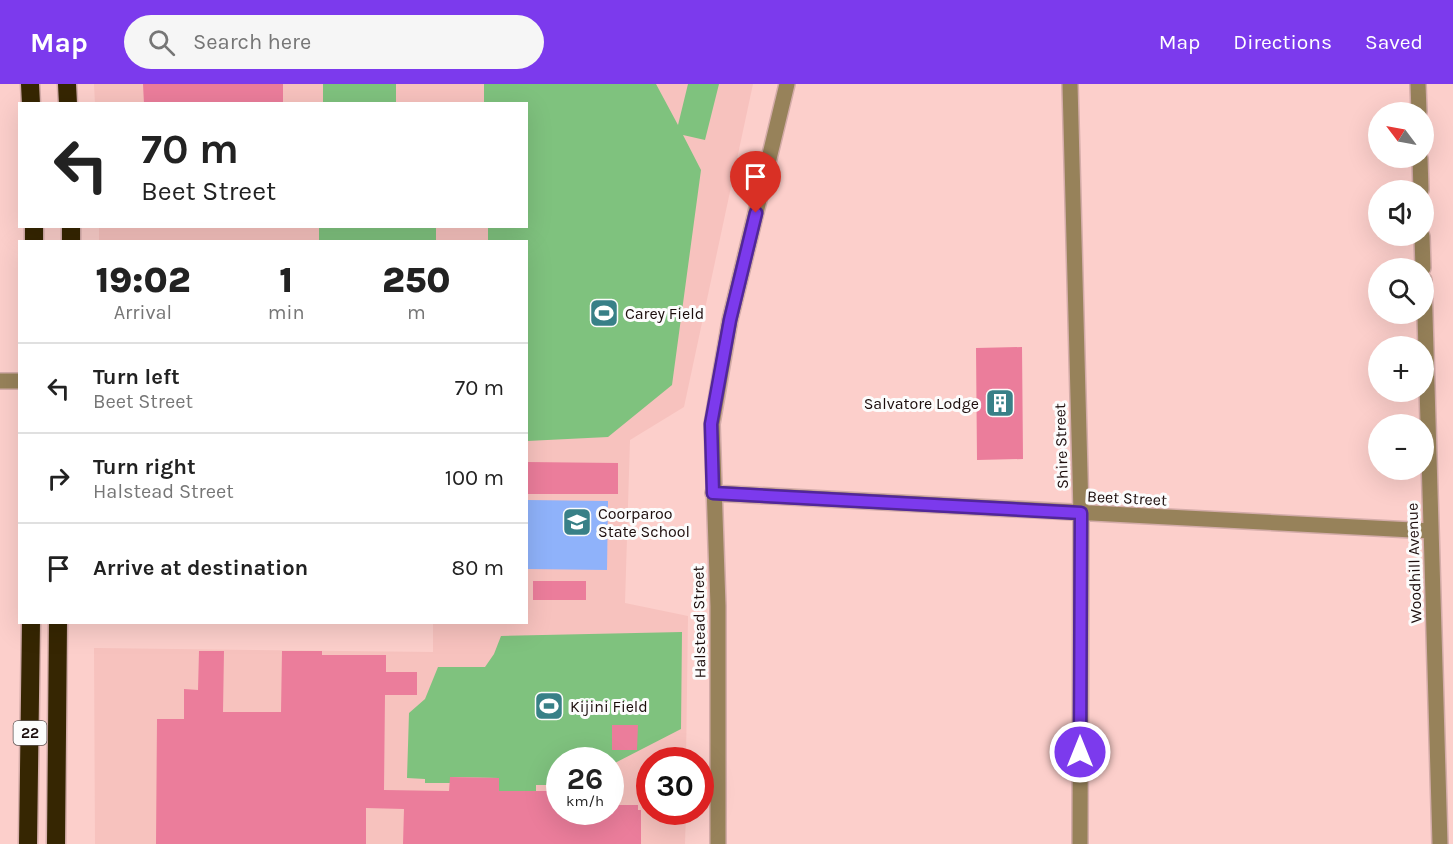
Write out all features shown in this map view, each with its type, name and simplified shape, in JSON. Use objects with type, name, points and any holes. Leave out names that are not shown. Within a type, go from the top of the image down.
[{"type":"highway","points":[[30,84],[30,102]]},
{"type":"highway","points":[[67,84],[68,102]]},
{"type":"highway","name":"22","points":[[28,844],[31,624]]},
{"type":"highway","name":"22","points":[[56,844],[58,624]]},
{"type":"street","name":"Halstead Street","points":[[718,844],[718,606],[711,424],[730,320],[787,84]]},
{"type":"street","name":"Shire Street","points":[[1070,84],[1081,513],[1080,844]]},
{"type":"street","points":[[1418,84],[1419,102]]},
{"type":"street","name":"Woodhill Avenue","points":[[1425,324],[1440,844]]},
{"type":"street","points":[[0,381],[18,381]]},
{"type":"street","name":"Beet Street","points":[[713,493],[1431,531]]},
{"type":"shaded area","name":"Coorparoo State School","points":[[94,84],[753,84],[684,407],[630,440],[625,603],[688,616],[686,747],[636,747],[636,825],[686,825],[685,844],[95,844],[94,648],[433,652],[433,624],[528,624],[528,240],[99,240],[99,228],[528,228],[528,102],[95,102]]},
{"type":"green space","points":[[323,84],[396,84],[396,102],[323,102]]},
{"type":"green space","name":"Carey Field","points":[[484,84],[656,84],[678,125],[688,84],[719,84],[705,140],[683,135],[701,170],[672,385],[608,437],[528,441],[528,240],[488,240],[488,228],[528,228],[528,102],[484,102]]},
{"type":"green space","points":[[319,228],[436,228],[436,240],[319,240]]},
{"type":"green space","name":"Kijini Field","points":[[682,632],[681,729],[646,747],[636,747],[636,752],[624,758],[624,747],[546,747],[546,785],[536,785],[536,791],[499,791],[499,778],[450,777],[450,783],[425,783],[425,779],[407,778],[409,713],[425,699],[438,667],[485,667],[494,654],[501,636]]},
{"type":"water","points":[[528,500],[608,501],[607,570],[528,569]]},
{"type":"building","points":[[143,84],[283,84],[283,102],[144,102]]},
{"type":"building","name":"Salvatore Lodge","points":[[1022,347],[1023,459],[977,460],[976,348]]},
{"type":"building","points":[[528,462],[618,463],[618,494],[528,494]]},
{"type":"building","points":[[533,581],[586,581],[586,600],[533,600]]},
{"type":"building","points":[[199,651],[224,651],[223,712],[281,712],[282,651],[322,651],[322,655],[386,655],[386,672],[417,672],[417,695],[385,695],[384,790],[449,791],[450,777],[499,778],[499,791],[546,791],[546,825],[624,825],[624,805],[636,805],[636,825],[641,825],[641,844],[403,844],[404,809],[366,808],[366,844],[156,844],[157,719],[184,719],[184,689],[198,690]]},
{"type":"building","points":[[612,725],[638,725],[636,750],[612,747]]},
{"type":"place","name":"Carey Field","points":[[604,313]]},
{"type":"place","name":"Salvatore Lodge","points":[[1000,403]]},
{"type":"place","name":"Coorparoo State School","points":[[577,522]]},
{"type":"place","name":"Kijini Field","points":[[549,706]]},
{"type":"route","points":[[756,213],[730,320],[711,424],[713,493],[1081,513],[1080,752]]}]
